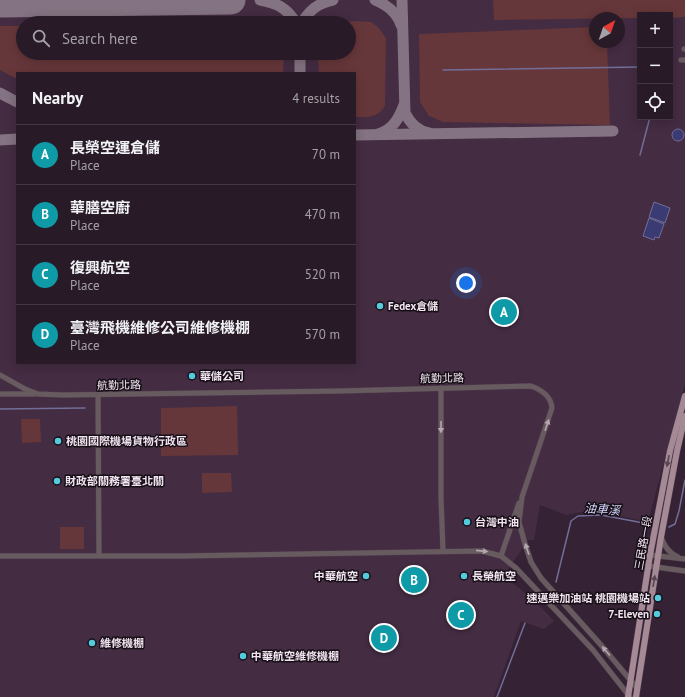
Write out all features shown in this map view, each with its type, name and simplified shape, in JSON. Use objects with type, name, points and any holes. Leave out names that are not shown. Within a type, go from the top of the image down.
[{"type":"main road","name":"三民路一段","points":[[629,697],[650,555],[670,451],[685,396]]},
{"type":"main road","name":"三民路一段","points":[[636,697],[661,537],[685,416]]},
{"type":"street","name":"航勤北路","points":[[0,375],[25,389],[38,394],[63,395],[340,391],[531,386],[543,391],[551,401],[552,408],[522,497],[519,522],[531,562],[541,578],[637,688]]},
{"type":"street","points":[[441,388],[441,498],[443,551]]},
{"type":"street","points":[[0,394],[38,394]]},
{"type":"street","points":[[98,395],[99,555]]},
{"type":"street","points":[[500,556],[522,497]]},
{"type":"street","points":[[661,537],[669,552],[685,559]]},
{"type":"street","points":[[0,556],[182,556],[482,550],[500,556],[516,568],[593,650],[629,697]]},
{"type":"street","points":[[650,555],[685,559]]},
{"type":"street","points":[[649,566],[685,571]]},
{"type":"shaded area","points":[[0,0],[685,0],[685,384],[648,522],[601,512],[581,512],[566,515],[540,505],[534,540],[528,540],[504,576],[534,600],[554,621],[544,629],[521,621],[494,697],[0,697]]},
{"type":"shaded area","points":[[493,0],[685,0],[685,17],[673,18],[673,12],[637,12],[637,18],[625,18],[625,12],[589,12],[589,19],[494,20]]},
{"type":"shaded area","points":[[356,21],[371,22],[378,27],[386,38],[385,106],[376,115],[356,117],[356,72],[319,72],[318,60],[356,60]]},
{"type":"shaded area","points":[[0,26],[16,26],[16,60],[284,60],[283,72],[16,72],[16,78],[0,70]]},
{"type":"shaded area","points":[[589,27],[589,48],[607,48],[610,125],[443,122],[429,116],[420,102],[419,34]]},
{"type":"shaded area","points":[[678,129],[682,131],[684,135],[682,139],[678,141],[674,139],[672,135],[674,131]]},
{"type":"shaded area","points":[[654,202],[670,208],[665,223],[649,217]]},
{"type":"shaded area","points":[[649,218],[664,224],[659,238],[655,237],[654,240],[643,236]]},
{"type":"shaded area","points":[[237,406],[238,455],[161,456],[161,408]]},
{"type":"shaded area","points":[[21,419],[40,419],[41,442],[22,443]]},
{"type":"shaded area","points":[[202,473],[231,473],[232,492],[202,493]]},
{"type":"shaded area","points":[[60,527],[84,527],[84,549],[60,549]]},
{"type":"waterway","points":[[443,70],[637,67]]},
{"type":"waterway","points":[[640,155],[649,120]]},
{"type":"waterway","points":[[0,409],[85,408]]},
{"type":"waterway","name":"油車溪","points":[[669,527],[675,524],[685,480]]},
{"type":"waterway","name":"油車溪","points":[[556,582],[571,521],[578,516],[601,515],[649,524]]},
{"type":"waterway","name":"油車溪","points":[[497,697],[525,623]]},
{"type":"taxiway","points":[[260,0],[281,7],[291,16]]},
{"type":"taxiway","points":[[307,16],[314,8],[333,0]]},
{"type":"taxiway","points":[[375,0],[384,4],[391,10],[397,16],[401,25]]},
{"type":"taxiway","points":[[402,0],[405,113],[414,126],[429,133]]},
{"type":"taxiway","points":[[300,60],[300,72]]},
{"type":"taxiway","points":[[0,93],[16,101]]},
{"type":"taxiway","points":[[378,134],[388,130],[395,123],[404,105]]},
{"type":"taxiway","points":[[356,135],[613,131]]},
{"type":"taxiway","points":[[0,140],[16,139]]},
{"type":"runway","points":[[0,3],[231,0]]},
{"type":"place","name":"Fedex倉儲","points":[[380,306]]},
{"type":"place","name":"長榮空運倉儲","points":[[504,312]]},
{"type":"place","name":"華儲公司","points":[[192,376]]},
{"type":"place","name":"桃園國際機場貨物行政區","points":[[58,441]]},
{"type":"place","name":"財政部關務署臺北關","points":[[57,481]]},
{"type":"place","name":"台灣中油","points":[[467,522]]},
{"type":"place","name":"中華航空","points":[[366,576]]},
{"type":"place","name":"長榮航空","points":[[464,576]]},
{"type":"place","name":"華膳空廚","points":[[414,580]]},
{"type":"place","name":"速邁樂加油站 桃園機場站","points":[[658,598]]},
{"type":"place","name":"7-Eleven","points":[[657,614]]},
{"type":"place","name":"復興航空","points":[[461,615]]},
{"type":"place","name":"臺灣飛機維修公司維修機棚","points":[[384,638]]},
{"type":"place","name":"維修機棚","points":[[92,643]]},
{"type":"place","name":"中華航空維修機棚","points":[[243,656]]}]
